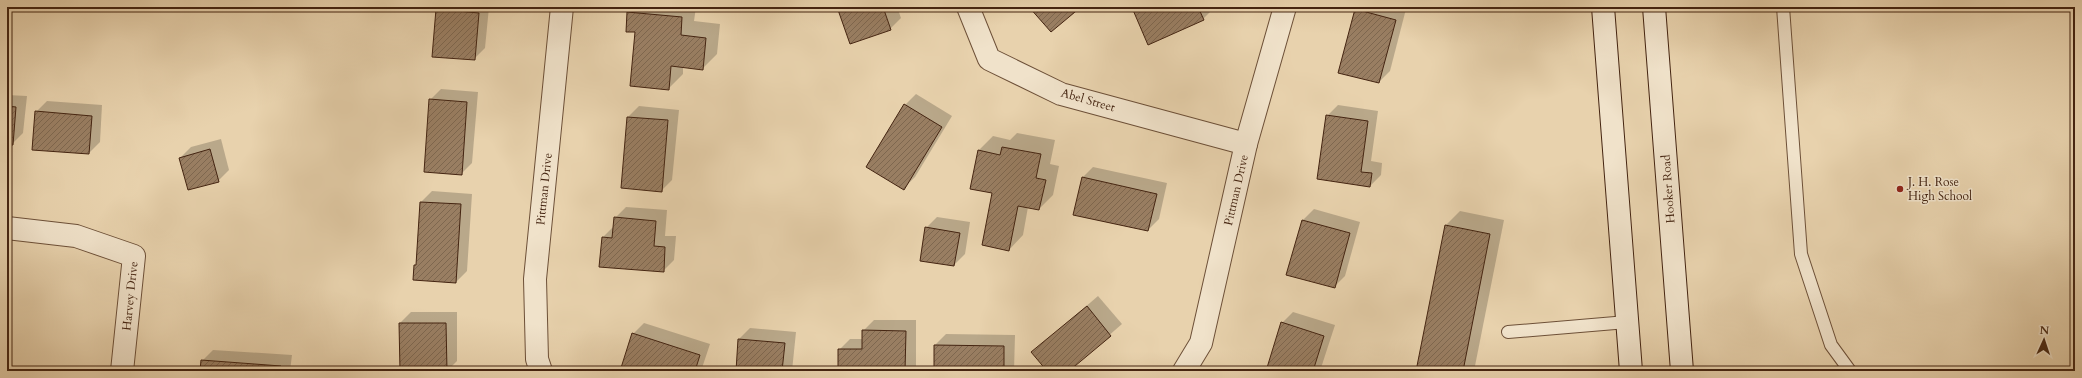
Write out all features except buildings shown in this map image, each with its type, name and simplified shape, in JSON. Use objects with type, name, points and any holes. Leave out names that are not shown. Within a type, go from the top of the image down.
[{"type":"street","name":"Pittman Drive","points":[[541,371],[537,359],[535,279],[562,7]]},
{"type":"street","name":"Abel Street","points":[[968,7],[989,59],[1061,94],[1246,144]]},
{"type":"street","name":"Pittman Drive","points":[[1184,371],[1201,343],[1246,144],[1285,7]]},
{"type":"street","points":[[1603,7],[1631,371]]},
{"type":"street","name":"Hooker Road","points":[[1654,7],[1682,371]]},
{"type":"street","name":"Harvey Drive","points":[[7,228],[76,236],[134,256],[122,371]]},
{"type":"lane","points":[[1783,7],[1801,254],[1831,345],[1850,371]]},
{"type":"lane","points":[[1508,332],[1627,322]]},
{"type":"place","name":"J. H. Rose High School","points":[[1900,189]]}]
